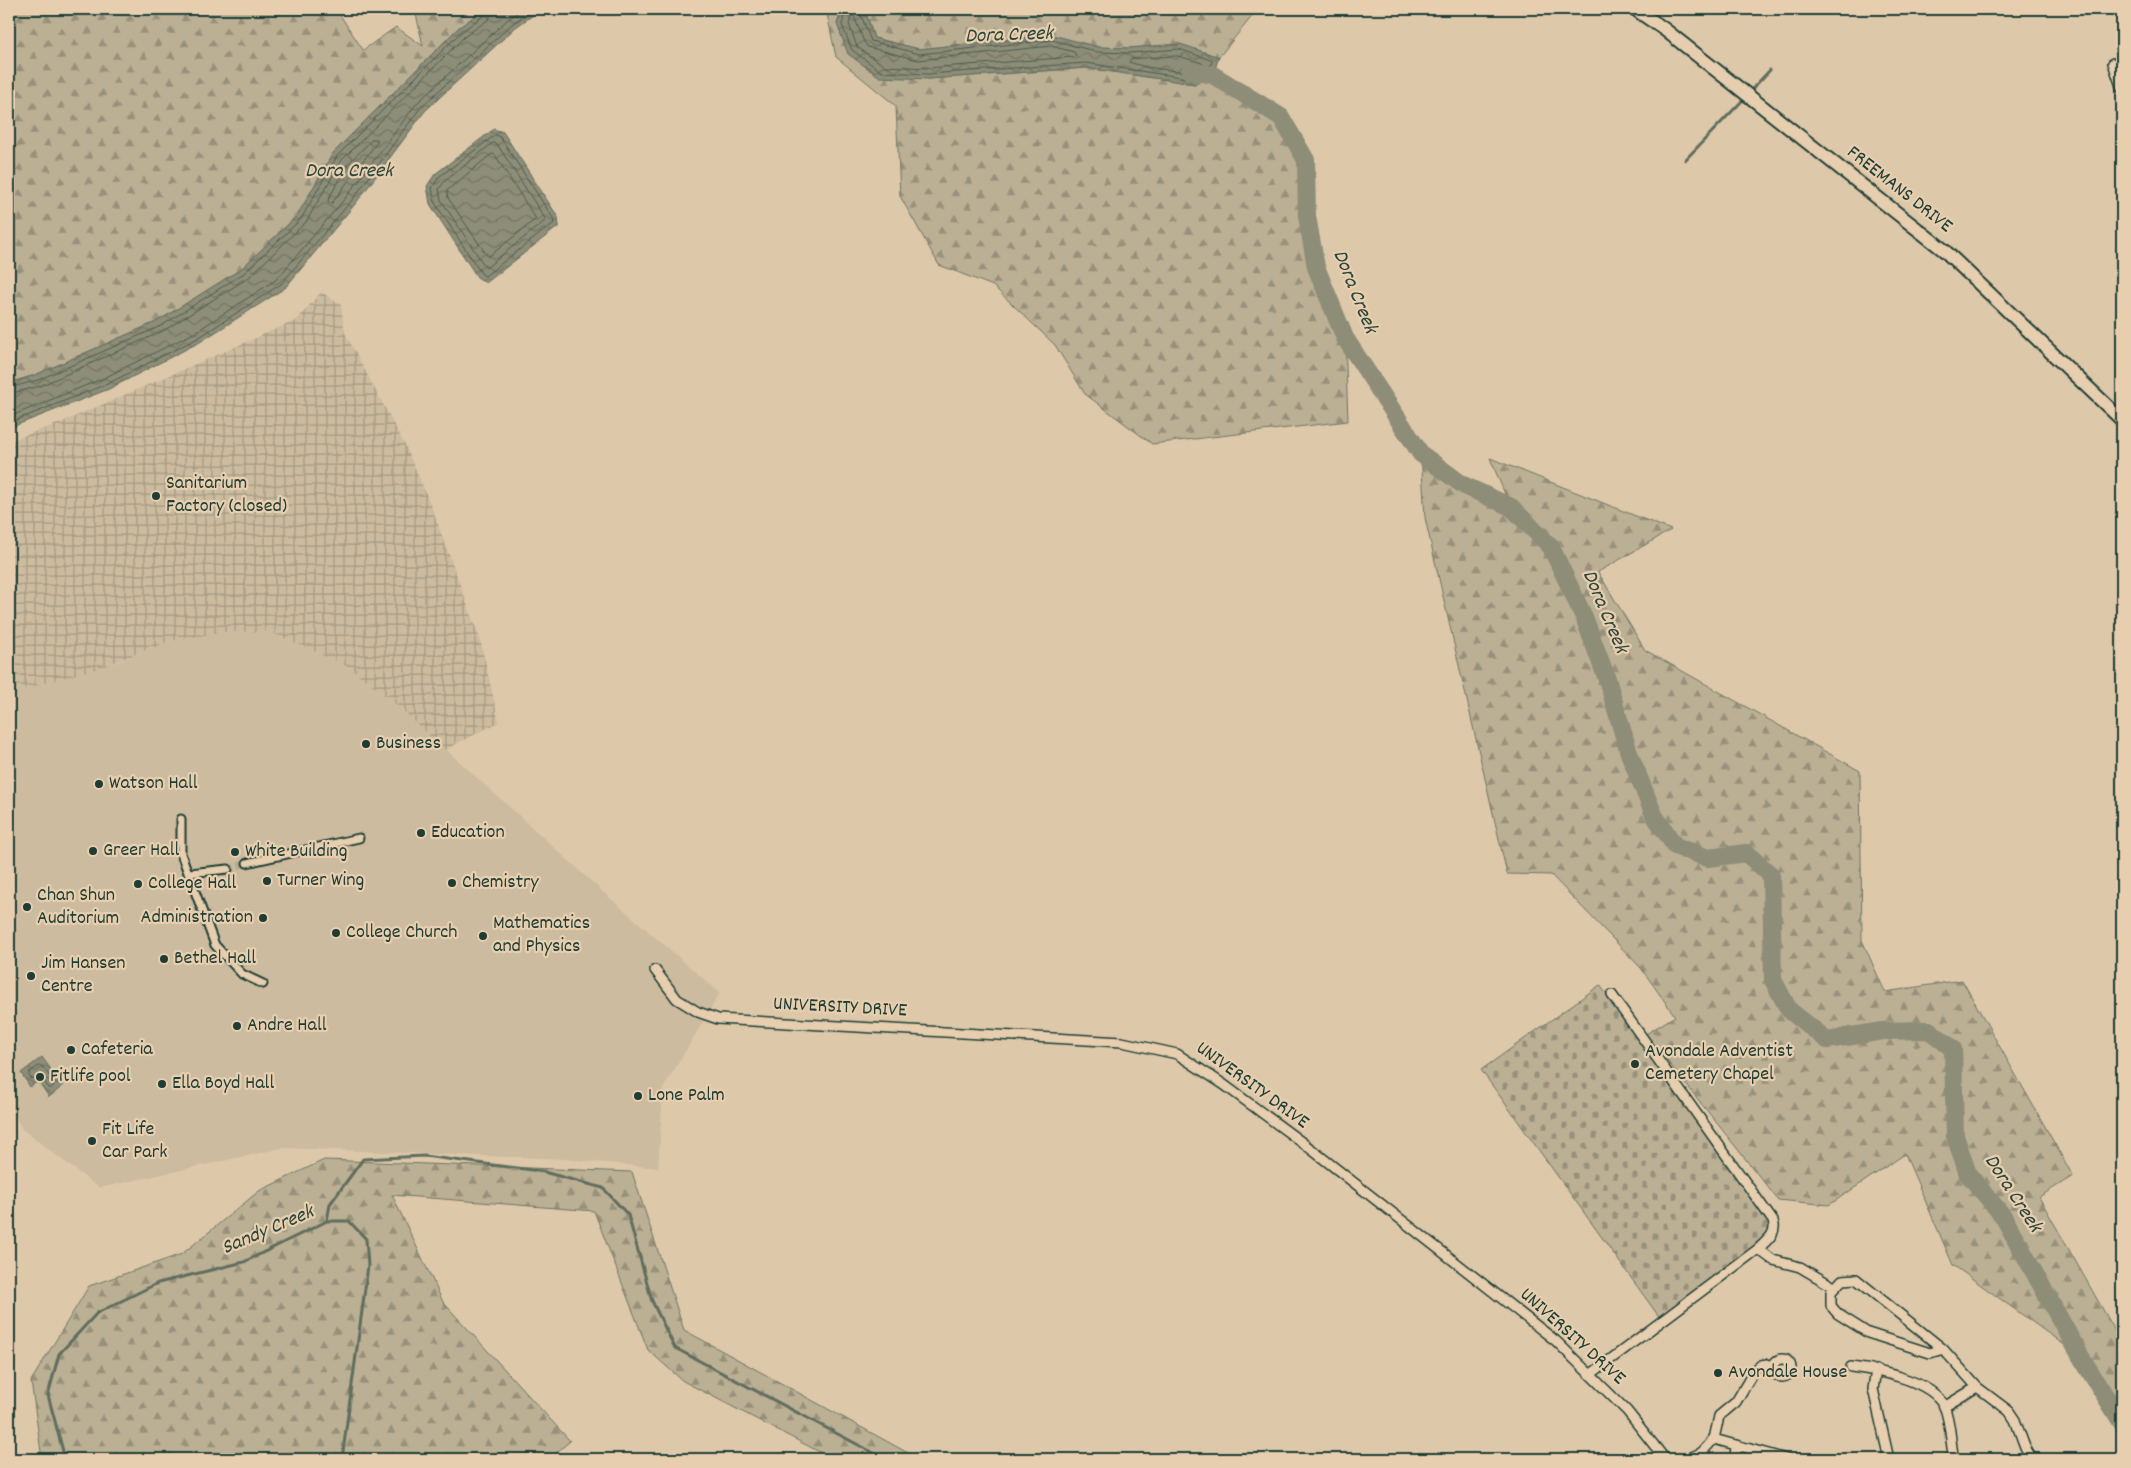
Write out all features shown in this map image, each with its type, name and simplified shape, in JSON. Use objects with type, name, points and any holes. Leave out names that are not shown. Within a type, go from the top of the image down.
[{"type":"main road","name":"FREEMANS DRIVE","points":[[1635,9],[1664,29],[1945,251],[2122,420]]},
{"type":"street","points":[[2113,63],[2122,89]]},
{"type":"street","points":[[181,819],[181,854],[215,945],[242,974],[263,984]]},
{"type":"street","points":[[247,863],[359,838]]},
{"type":"street","points":[[189,873],[228,869]]},
{"type":"street","name":"UNIVERSITY DRIVE","points":[[655,970],[677,998],[698,1012],[718,1019],[1122,1042],[1177,1054],[1223,1084],[1287,1131],[1512,1305],[1591,1374],[1626,1411],[1665,1459]]},
{"type":"street","points":[[1591,1374],[1758,1249],[1776,1227],[1612,995]]},
{"type":"street","points":[[1758,1249],[1774,1260],[1800,1267],[1834,1287]]},
{"type":"street","points":[[1943,1349],[1930,1353],[1868,1333],[1847,1321],[1831,1306],[1831,1292],[1842,1280],[1856,1279],[1943,1349],[1977,1387],[2009,1411],[2016,1420],[2025,1447],[2032,1459]]},
{"type":"street","points":[[1687,1459],[1701,1453],[1714,1439],[1719,1416],[1736,1402],[1760,1364],[1773,1366]]},
{"type":"street","points":[[1851,1367],[1876,1370],[1918,1384],[1933,1392],[1944,1407],[1954,1459]]},
{"type":"street","points":[[1876,1370],[1873,1388],[1890,1459]]},
{"type":"street","points":[[1944,1407],[1977,1387]]},
{"type":"street","points":[[1714,1439],[1786,1459]]},
{"type":"street","points":[[1735,1459],[1736,1445]]},
{"type":"shaded area","points":[[321,292],[341,305],[345,333],[406,447],[432,508],[480,639],[499,722],[445,750],[399,707],[349,667],[270,632],[223,632],[171,641],[99,668],[9,693],[9,441],[60,423],[297,320]]},
{"type":"shaded area","points":[[223,632],[270,632],[349,667],[399,707],[602,891],[720,993],[663,1089],[658,1168],[563,1159],[283,1148],[99,1188],[22,1129],[9,1104],[9,693],[117,662],[171,641]]},
{"type":"green space","points":[[9,9],[336,9],[363,50],[396,27],[423,46],[415,9],[484,9],[457,29],[333,153],[297,216],[241,269],[158,321],[35,375],[9,383]]},
{"type":"green space","points":[[826,9],[842,9],[837,24],[928,79],[1086,68],[1195,84],[1213,75],[1281,117],[1306,160],[1307,216],[1316,267],[1345,338],[1348,421],[1152,444],[1085,394],[1055,345],[993,286],[939,265],[900,196],[896,106],[836,57]]},
{"type":"green space","points":[[868,9],[1258,9],[1219,57],[1180,44],[1129,48],[1098,47],[1052,35],[919,49],[874,38],[866,13]]},
{"type":"green space","points":[[1421,454],[1463,485],[1510,506],[1490,458],[1671,530],[1598,572],[1645,650],[1860,771],[1862,940],[1885,992],[1962,980],[2073,1176],[2039,1197],[2122,1343],[2122,1423],[2081,1357],[1953,1265],[1905,1154],[1829,1205],[1778,1200],[1646,1034],[1675,1016],[1641,968],[1551,875],[1507,874],[1425,518]]},
{"type":"green space","points":[[1600,985],[1769,1221],[1770,1228],[1758,1244],[1660,1318],[1481,1070]]},
{"type":"green space","points":[[324,1160],[632,1172],[684,1330],[919,1459],[833,1459],[683,1381],[648,1350],[594,1211],[392,1195],[443,1302],[570,1441],[549,1459],[42,1459],[31,1381],[89,1286],[182,1254],[259,1191]]},
{"type":"water","name":"Dora Creek","points":[[484,9],[542,9],[516,27],[425,111],[356,203],[285,288],[200,342],[109,389],[9,428],[9,383],[35,375],[158,321],[241,269],[297,216],[333,153],[457,29]]},
{"type":"water","name":"Dora Creek","points":[[842,9],[868,9],[866,14],[874,38],[919,49],[1052,35],[1098,47],[1129,48],[1180,44],[1219,57],[1213,75],[1195,84],[1086,68],[928,79],[880,77],[848,54],[837,24]]},
{"type":"water","points":[[494,129],[503,132],[558,217],[559,226],[486,283],[477,277],[430,204],[427,186],[435,174]]},
{"type":"water","name":"Fitlife pool","points":[[42,1057],[63,1086],[49,1097],[38,1081],[30,1087],[21,1073]]},
{"type":"waterway","points":[[1753,88],[1770,70]]},
{"type":"waterway","name":"Dora Creek","points":[[1190,71],[1213,75],[1281,117],[1306,160],[1307,216],[1316,267],[1345,338],[1421,454],[1463,485],[1511,507],[1551,547],[1584,617],[1607,679],[1629,753],[1654,815],[1675,846],[1708,858],[1746,853],[1771,875],[1773,980],[1789,1010],[1827,1040],[1883,1031],[1929,1030],[1953,1049],[1955,1136],[1968,1174],[2003,1216],[2081,1357],[2122,1423]]},
{"type":"waterway","points":[[1685,160],[1742,101]]},
{"type":"waterway","points":[[327,1221],[330,1204],[363,1159],[424,1156],[540,1171],[603,1188],[628,1215],[652,1301],[675,1348],[885,1459]]},
{"type":"waterway","name":"Sandy Creek","points":[[65,1459],[48,1395],[59,1354],[97,1313],[158,1283],[244,1262],[327,1221],[349,1221],[366,1239],[368,1266],[342,1459]]},
{"type":"tunnel","points":[[228,869],[247,863]]},
{"type":"place","name":"Sanitarium Factory (closed)","points":[[156,496]]},
{"type":"place","name":"Business","points":[[366,744]]},
{"type":"place","name":"Watson Hall","points":[[99,784]]},
{"type":"place","name":"Education","points":[[421,833]]},
{"type":"place","name":"Greer Hall","points":[[93,851]]},
{"type":"place","name":"White Building","points":[[235,852]]},
{"type":"place","name":"Turner Wing","points":[[267,881]]},
{"type":"place","name":"Chemistry","points":[[452,883]]},
{"type":"place","name":"College Hall","points":[[138,884]]},
{"type":"place","name":"Chan Shun Auditorium","points":[[27,907]]},
{"type":"place","name":"Administration","points":[[263,918]]},
{"type":"place","name":"College Church","points":[[336,933]]},
{"type":"place","name":"Mathematics and Physics","points":[[483,936]]},
{"type":"place","name":"Bethel Hall","points":[[164,959]]},
{"type":"place","name":"Jim Hansen Centre","points":[[31,976]]},
{"type":"place","name":"Andre Hall","points":[[237,1026]]},
{"type":"place","name":"Cafeteria","points":[[71,1050]]},
{"type":"place","name":"Avondale Adventist Cemetery Chapel","points":[[1635,1064]]},
{"type":"place","name":"Fitlife pool","points":[[40,1077]]},
{"type":"place","name":"Ella Boyd Hall","points":[[162,1084]]},
{"type":"place","name":"Lone Palm","points":[[638,1096]]},
{"type":"place","name":"Fit Life Car Park","points":[[92,1141]]},
{"type":"place","name":"Avondale House","points":[[1718,1373]]}]
